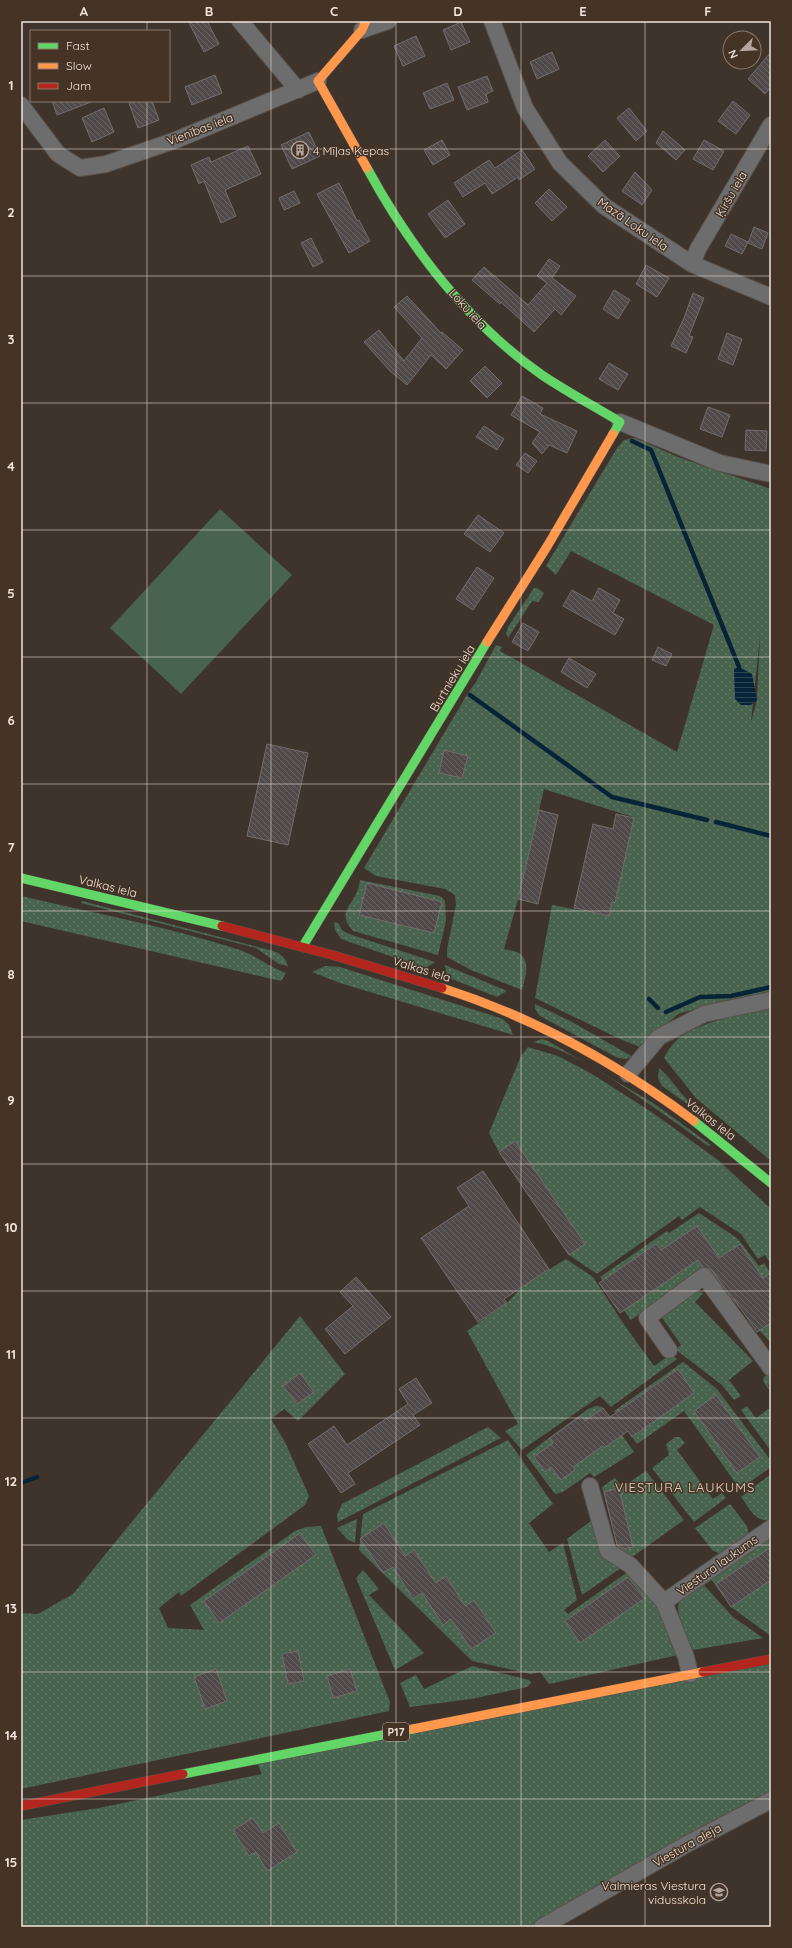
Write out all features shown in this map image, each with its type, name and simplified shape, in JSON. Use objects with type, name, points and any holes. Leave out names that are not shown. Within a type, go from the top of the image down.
[{"type":"main road","points":[[318,81],[364,25]]},
{"type":"main road","name":"Loku iela","points":[[318,81],[391,212],[435,272],[498,339],[542,375],[620,422]]},
{"type":"main road","name":"Burtnieku iela","points":[[303,946],[488,640],[548,545],[620,422]]},
{"type":"main road","name":"Valkas iela","points":[[21,878],[303,946],[467,995],[531,1022],[628,1074],[719,1139],[771,1183]]},
{"type":"main road","name":"P17","points":[[21,1806],[771,1659]]},
{"type":"street","points":[[240,21],[298,90]]},
{"type":"street","points":[[364,25],[388,21]]},
{"type":"street","name":"Mazā Loku iela","points":[[492,21],[525,108],[560,163],[604,206],[692,264],[771,298]]},
{"type":"street","name":"Vienības iela","points":[[21,105],[58,154],[80,168],[106,164],[162,144],[318,81]]},
{"type":"street","name":"Ķiršu iela","points":[[692,264],[698,249],[771,125]]},
{"type":"street","name":"Loku iela","points":[[620,422],[720,463],[771,474]]},
{"type":"street","points":[[628,1074],[660,1037],[704,1014],[771,1000]]},
{"type":"street","points":[[669,1350],[647,1318],[704,1276],[770,1365]]},
{"type":"street","name":"Viestura laukums","points":[[590,1486],[608,1551],[630,1565],[664,1602],[686,1657],[690,1674]]},
{"type":"street","name":"Viestura laukums","points":[[664,1602],[771,1528]]},
{"type":"street","name":"Viestura aleja","points":[[542,1927],[689,1843],[771,1800]]},
{"type":"green space","points":[[635,438],[678,457],[771,489],[771,991],[714,1003],[678,1014],[652,1037],[645,1049],[620,1039],[535,998],[552,905],[609,916],[612,902],[615,903],[633,817],[544,789],[518,899],[504,949],[517,952],[525,959],[525,980],[522,990],[471,970],[447,957],[447,949],[456,905],[455,895],[445,889],[376,876],[364,868],[476,682],[496,645],[502,647],[500,651],[677,752],[714,625],[571,551],[556,575],[546,566],[617,448],[624,440]],"holes":[[[760,636],[757,700],[751,722]]]},
{"type":"green space","points":[[220,509],[292,575],[181,694],[110,628]]},
{"type":"green space","points":[[534,588],[537,588],[544,593],[539,602],[532,601],[508,638],[506,633],[508,627]]},
{"type":"green space","points":[[360,880],[440,896],[445,901],[446,921],[438,955],[353,931],[347,921],[346,913],[357,892]]},
{"type":"green space","points":[[21,896],[186,934],[246,952],[286,973],[281,981],[21,921]]},
{"type":"green space","points":[[82,901],[273,951],[278,953],[286,960],[288,966],[279,964],[256,948],[81,903]]},
{"type":"green space","points":[[334,922],[338,923],[342,930],[349,934],[435,962],[427,967],[422,967],[341,939],[335,930]]},
{"type":"green space","points":[[445,965],[507,991],[497,997],[447,977]]},
{"type":"green space","points":[[325,966],[340,967],[503,1019],[509,1025],[513,1035],[340,983],[312,972]]},
{"type":"green space","points":[[535,1004],[572,1022],[633,1057],[624,1059],[616,1057],[540,1016],[535,1009]]},
{"type":"green space","points":[[771,1007],[771,1161],[696,1098],[664,1058],[668,1051],[683,1035],[701,1026],[751,1011]]},
{"type":"green space","points":[[542,1039],[584,1062],[556,1049],[533,1042]]},
{"type":"green space","points":[[528,1047],[558,1056],[592,1074],[653,1113],[718,1160],[771,1209],[771,1264],[765,1255],[758,1259],[741,1234],[700,1207],[682,1220],[679,1216],[597,1274],[569,1255],[499,1152],[489,1133],[521,1056]]},
{"type":"green space","points":[[659,1068],[700,1112],[721,1128],[662,1086],[658,1078]]},
{"type":"green space","points":[[600,1072],[653,1103],[711,1145],[708,1146],[652,1106]]},
{"type":"green space","points":[[699,1213],[737,1238],[759,1266],[764,1263],[771,1274],[771,1343],[705,1269],[631,1320],[600,1277],[667,1231],[669,1233]]},
{"type":"green space","points":[[566,1259],[593,1277],[625,1326],[654,1366],[671,1354],[677,1359],[611,1407],[600,1396],[522,1450],[505,1431],[518,1424],[467,1331],[507,1303],[523,1286]]},
{"type":"green space","points":[[693,1292],[703,1293],[695,1302],[753,1361],[729,1380],[741,1396],[734,1400],[722,1385],[675,1349],[681,1345],[661,1316]]},
{"type":"green space","points":[[300,1316],[345,1374],[298,1421],[284,1409],[271,1419],[285,1442],[309,1496],[305,1505],[181,1596],[179,1592],[159,1608],[168,1628],[204,1630],[190,1605],[295,1531],[306,1527],[321,1526],[390,1702],[389,1711],[21,1789],[21,1613],[38,1614],[73,1594]]},
{"type":"green space","points":[[683,1362],[717,1389],[771,1461],[771,1467],[740,1489],[684,1411],[637,1444],[614,1411]]},
{"type":"green space","points":[[771,1372],[771,1382],[768,1385],[771,1393],[763,1381],[764,1377]]},
{"type":"green space","points":[[596,1406],[602,1407],[634,1452],[594,1477],[590,1473],[563,1492],[555,1494],[526,1455],[588,1409]]},
{"type":"green space","points":[[747,1406],[756,1418],[771,1407],[771,1451],[741,1410]]},
{"type":"green space","points":[[488,1427],[501,1438],[338,1522],[337,1515],[342,1504]]},
{"type":"green space","points":[[675,1437],[680,1437],[685,1443],[677,1450],[713,1499],[722,1493],[726,1498],[694,1522],[652,1468],[669,1455],[666,1444]]},
{"type":"green space","points":[[508,1440],[553,1504],[529,1523],[549,1552],[563,1543],[577,1600],[564,1610],[568,1614],[629,1571],[652,1593],[678,1655],[549,1684],[540,1672],[531,1674],[472,1661],[359,1550],[363,1514]]},
{"type":"green space","points":[[646,1471],[684,1520],[632,1557],[618,1550],[602,1487],[615,1478],[622,1487]]},
{"type":"green space","points":[[771,1474],[771,1521],[756,1517],[741,1497]]},
{"type":"green space","points":[[730,1504],[747,1526],[749,1534],[720,1554],[712,1550],[695,1528]]},
{"type":"green space","points":[[357,1519],[355,1543],[348,1540],[337,1528]]},
{"type":"green space","points":[[592,1520],[598,1543],[603,1553],[621,1568],[582,1595],[567,1539]]},
{"type":"green space","points":[[771,1538],[771,1636],[731,1607],[711,1579]]},
{"type":"green space","points":[[363,1570],[379,1589],[369,1595],[424,1653],[395,1670],[356,1578]]},
{"type":"green space","points":[[702,1583],[733,1617],[763,1638],[693,1650],[681,1622],[678,1608],[679,1601],[683,1595]]},
{"type":"green space","points":[[771,1659],[771,1800],[539,1927],[21,1927],[21,1820],[99,1808],[262,1774],[256,1761]]},
{"type":"green space","points":[[472,1666],[529,1680],[531,1683],[527,1687],[471,1699],[410,1707],[400,1683],[416,1675],[424,1689]]},
{"type":"water","points":[[739,667],[752,674],[757,700],[751,705],[741,705],[735,699],[734,669]]},
{"type":"building","points":[[188,21],[207,21],[219,44],[204,52]]},
{"type":"building","points":[[461,22],[470,42],[451,50],[443,30]]},
{"type":"building","points":[[416,36],[425,56],[403,66],[394,46]]},
{"type":"building","points":[[552,52],[559,69],[537,79],[530,62]]},
{"type":"building","points":[[771,52],[771,87],[765,94],[748,79],[756,70],[762,70],[762,63]]},
{"type":"building","points":[[215,75],[222,93],[192,105],[185,87]]},
{"type":"building","points":[[487,76],[493,91],[486,94],[488,102],[467,110],[458,87]]},
{"type":"building","points":[[447,83],[454,100],[430,109],[423,93]]},
{"type":"building","points":[[733,101],[750,115],[736,134],[718,121]]},
{"type":"building","points":[[52,102],[91,102],[57,115]]},
{"type":"building","points":[[152,102],[159,120],[138,128],[129,103]]},
{"type":"building","points":[[104,108],[114,132],[92,142],[82,118]]},
{"type":"building","points":[[629,108],[647,131],[636,141],[617,118]]},
{"type":"building","points":[[663,131],[685,150],[676,160],[656,143]]},
{"type":"building","name":"4 Mīļas Ķepas","points":[[309,132],[320,156],[292,169],[281,145]]},
{"type":"building","points":[[442,140],[450,155],[433,165],[424,150]]},
{"type":"building","points":[[605,140],[620,156],[603,172],[588,156]]},
{"type":"building","points":[[704,140],[724,151],[713,170],[693,159]]},
{"type":"building","points":[[248,146],[261,174],[225,190],[236,216],[221,223],[204,181],[199,184],[191,165],[209,157],[211,162]]},
{"type":"building","points":[[522,150],[535,169],[519,180],[518,177],[492,194],[485,183],[463,197],[454,183],[489,160],[495,168]]},
{"type":"building","points":[[635,172],[652,190],[642,205],[622,191]]},
{"type":"building","points":[[339,183],[357,221],[359,220],[370,241],[349,253],[317,194]]},
{"type":"building","points":[[549,189],[567,207],[552,221],[535,203]]},
{"type":"building","points":[[294,191],[300,203],[284,210],[279,198]]},
{"type":"building","points":[[448,200],[465,224],[445,238],[428,214]]},
{"type":"building","points":[[754,227],[768,233],[762,249],[748,243]]},
{"type":"building","points":[[731,234],[748,242],[742,254],[725,246]]},
{"type":"building","points":[[311,238],[323,262],[313,267],[301,243]]},
{"type":"building","points":[[549,259],[560,266],[552,278],[576,296],[561,315],[555,309],[534,332],[501,302],[500,304],[472,280],[484,267],[528,305],[547,283],[537,276]]},
{"type":"building","points":[[646,265],[669,278],[657,297],[636,284]]},
{"type":"building","points":[[614,290],[630,300],[618,319],[603,309]]},
{"type":"building","points":[[693,293],[704,298],[689,336],[693,337],[686,353],[671,346],[684,318]]},
{"type":"building","points":[[407,296],[441,333],[442,332],[463,350],[446,369],[431,355],[407,385],[390,371],[364,342],[379,330],[404,361],[422,338],[394,307]]},
{"type":"building","points":[[727,333],[742,339],[733,365],[718,359]]},
{"type":"building","points":[[609,363],[628,374],[618,390],[599,379]]},
{"type":"building","points":[[485,366],[502,383],[487,398],[470,381]]},
{"type":"building","points":[[522,396],[543,408],[540,414],[577,431],[567,453],[549,445],[542,454],[532,443],[540,432],[511,415]]},
{"type":"building","points":[[708,407],[730,415],[722,437],[700,429]]},
{"type":"building","points":[[484,426],[504,439],[497,450],[476,437]]},
{"type":"building","points":[[746,430],[767,431],[766,451],[745,450]]},
{"type":"building","points":[[525,453],[537,461],[528,473],[516,465]]},
{"type":"building","points":[[478,515],[504,533],[490,552],[464,534]]},
{"type":"building","points":[[477,567],[494,578],[473,610],[456,599]]},
{"type":"building","points":[[599,588],[620,600],[613,613],[624,619],[615,635],[563,606],[572,590],[592,601]]},
{"type":"building","points":[[523,623],[539,632],[528,651],[512,642]]},
{"type":"building","points":[[658,647],[672,654],[666,666],[652,660]]},
{"type":"building","points":[[569,658],[596,674],[587,688],[561,672]]},
{"type":"building","points":[[267,744],[308,753],[288,845],[247,836]]},
{"type":"building","points":[[444,750],[468,756],[462,778],[439,773]]},
{"type":"building","points":[[539,810],[558,815],[538,904],[518,899]]},
{"type":"building","points":[[616,814],[634,818],[615,903],[612,902],[609,916],[574,908],[593,824],[613,829]]},
{"type":"building","points":[[367,883],[442,902],[434,933],[359,915]]},
{"type":"building","points":[[515,1141],[585,1244],[569,1255],[499,1152]]},
{"type":"building","points":[[483,1171],[549,1269],[504,1299],[507,1303],[478,1322],[421,1238],[469,1206],[457,1188]]},
{"type":"building","points":[[697,1226],[719,1258],[740,1244],[763,1278],[771,1273],[771,1323],[757,1332],[712,1270],[703,1267],[698,1260],[620,1313],[599,1283],[656,1244],[661,1250]]},
{"type":"building","points":[[356,1277],[391,1317],[345,1354],[325,1329],[353,1306],[340,1292]]},
{"type":"building","points":[[678,1369],[694,1393],[632,1437],[628,1431],[604,1448],[603,1446],[573,1467],[575,1470],[561,1480],[551,1467],[545,1472],[534,1457],[553,1443],[550,1438],[581,1416],[585,1421],[603,1408],[610,1417]]},
{"type":"building","points":[[300,1373],[314,1392],[297,1404],[283,1386]]},
{"type":"building","points":[[416,1378],[432,1403],[413,1415],[420,1425],[348,1473],[355,1484],[341,1493],[308,1444],[334,1426],[347,1445],[408,1404],[399,1389]]},
{"type":"building","points":[[716,1395],[760,1457],[737,1473],[694,1411]]},
{"type":"building","points":[[619,1488],[633,1547],[623,1549],[617,1545],[604,1492]]},
{"type":"building","points":[[384,1523],[405,1556],[414,1550],[436,1583],[446,1576],[465,1606],[474,1600],[496,1633],[471,1649],[451,1619],[443,1625],[422,1593],[413,1599],[393,1567],[383,1573],[360,1539]]},
{"type":"building","points":[[300,1533],[316,1555],[219,1623],[204,1601]]},
{"type":"building","points":[[771,1547],[771,1580],[731,1607],[716,1584]]},
{"type":"building","points":[[628,1577],[645,1598],[580,1643],[565,1621]]},
{"type":"building","points":[[298,1651],[304,1681],[288,1684],[282,1654]]},
{"type":"building","points":[[216,1669],[227,1701],[205,1709],[194,1677]]},
{"type":"building","points":[[350,1669],[357,1691],[333,1698],[327,1676]]},
{"type":"building","points":[[253,1818],[263,1833],[279,1823],[297,1852],[267,1871],[256,1852],[249,1856],[233,1830]]},
{"type":"waterway","points":[[632,441],[651,450],[739,667]]},
{"type":"waterway","points":[[470,695],[612,797],[707,820]]},
{"type":"waterway","points":[[716,822],[771,836]]},
{"type":"waterway","points":[[666,1012],[700,997],[731,996],[771,987]]},
{"type":"waterway","points":[[649,999],[658,1008]]},
{"type":"waterway","points":[[21,1483],[37,1477]]},
{"type":"traffic: fast","points":[[367,168],[402,226],[422,255],[465,307],[489,332],[542,375],[620,422],[613,434]]},
{"type":"traffic: fast","points":[[303,946],[487,642]]},
{"type":"traffic: fast","points":[[21,878],[222,926]]},
{"type":"traffic: fast","points":[[694,1121],[771,1183]]},
{"type":"traffic: fast","points":[[183,1774],[413,1729]]},
{"type":"traffic: slow","points":[[366,21],[362,30],[318,81],[367,168]]},
{"type":"traffic: slow","points":[[487,642],[548,545],[613,434]]},
{"type":"traffic: slow","points":[[442,988],[509,1013],[574,1044],[635,1080],[694,1121]]},
{"type":"traffic: slow","points":[[413,1729],[703,1672]]},
{"type":"traffic: jam","points":[[222,926],[336,956],[442,988]]},
{"type":"traffic: jam","points":[[703,1672],[771,1659]]},
{"type":"traffic: jam","points":[[21,1806],[183,1774]]},
{"type":"place","name":"4 Mīļas Ķepas","points":[[300,150]]},
{"type":"place","name":"Valmieras Viestura vidusskola","points":[[719,1892]]},
{"type":"district","name":"VIESTURA LAUKUMS","points":[[685,1487]]}]
